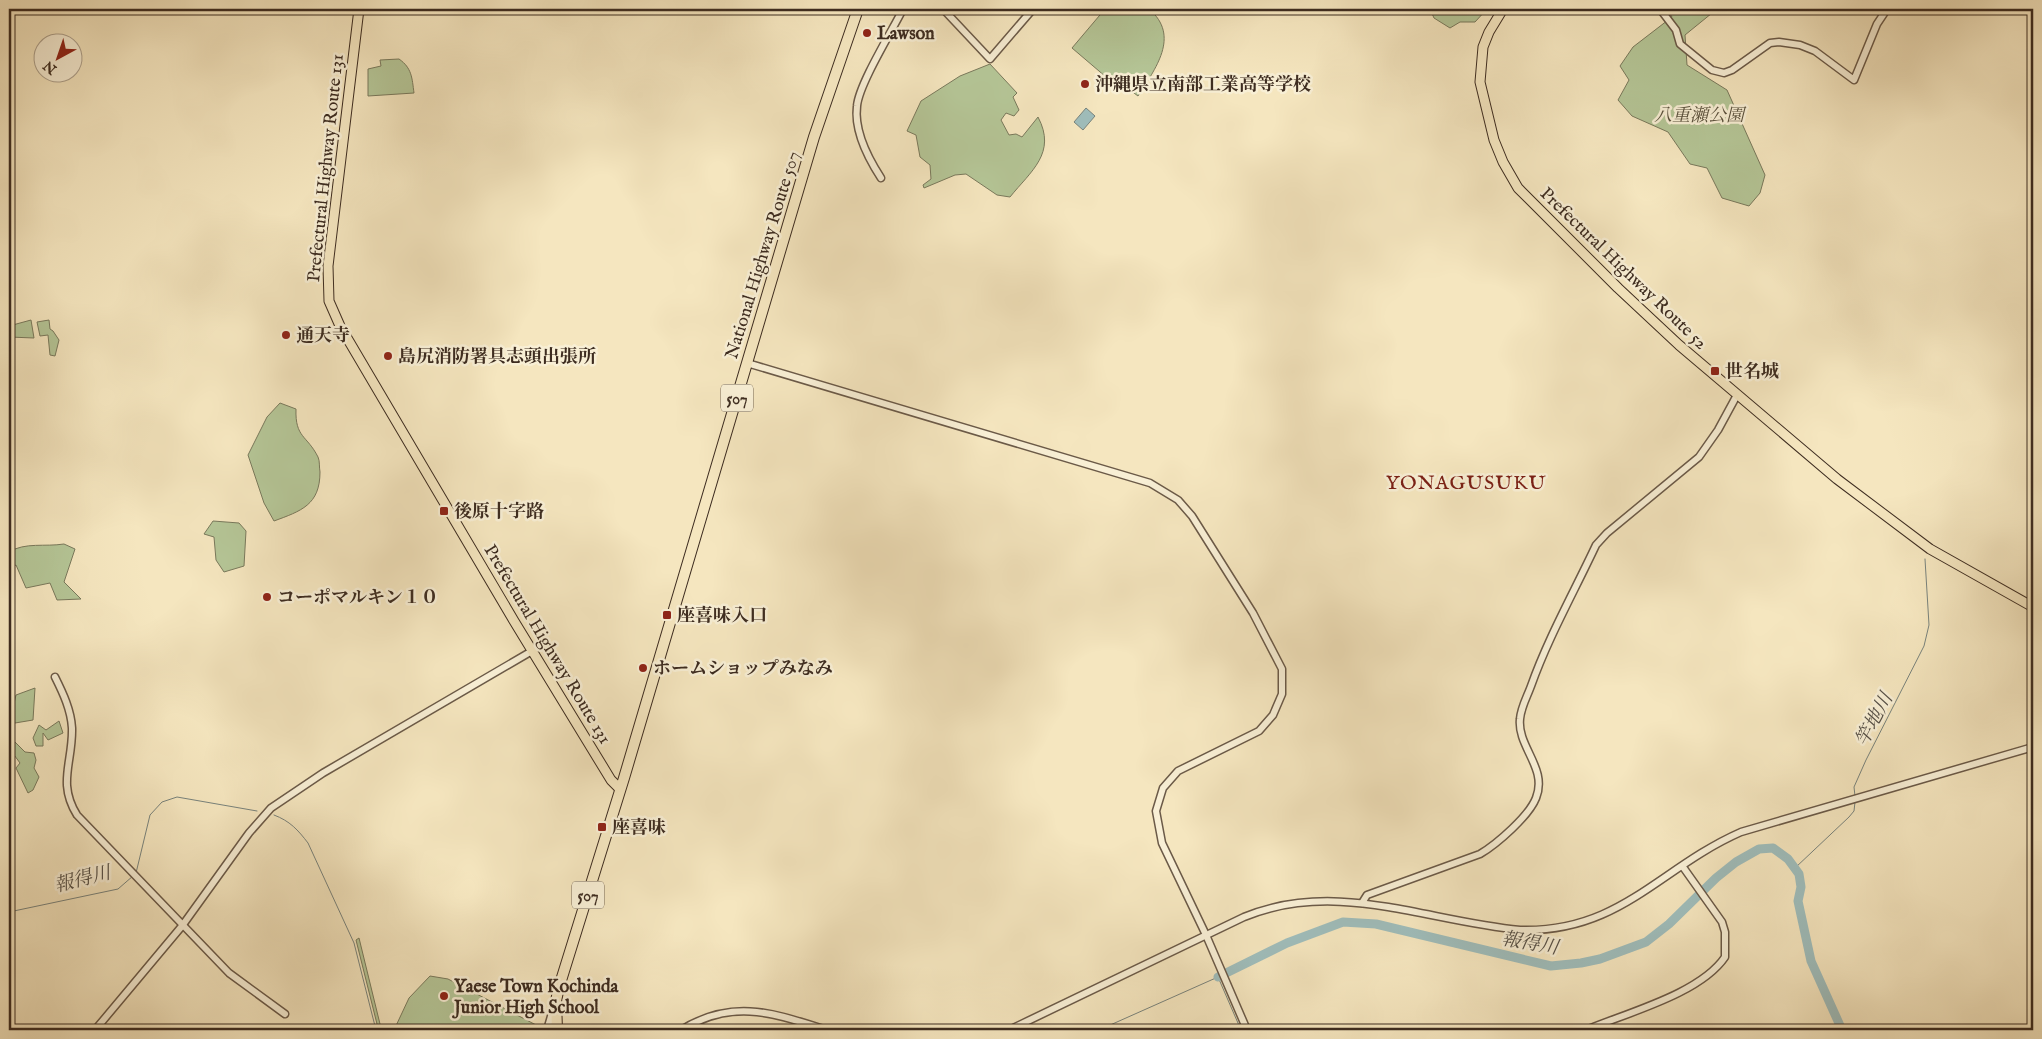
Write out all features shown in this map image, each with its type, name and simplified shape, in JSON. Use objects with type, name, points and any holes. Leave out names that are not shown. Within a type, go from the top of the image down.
[{"type":"highway","name":"National Highway Route 507","points":[[557,1030],[556,1000],[832,81],[858,9]]},
{"type":"main road","name":"Prefectural Highway Route 131","points":[[359,9],[330,240],[327,278],[329,301],[340,326],[360,362],[532,651],[613,784],[620,789]]},
{"type":"main road","name":"Prefectural Highway Route 52","points":[[1503,9],[1489,32],[1483,47],[1480,82],[1494,140],[1514,182],[1618,288],[1737,395],[1837,479],[1904,531],[1935,552],[2033,607]]},
{"type":"street","points":[[881,178],[868,155],[858,124],[857,103],[862,88],[903,9]]},
{"type":"street","points":[[943,9],[990,58],[1033,9]]},
{"type":"street","points":[[1660,9],[1676,30],[1680,44],[1712,70],[1724,73],[1732,70],[1770,44],[1779,42],[1800,45],[1815,51],[1854,80],[1876,24],[1887,9]]},
{"type":"street","points":[[747,363],[1150,483],[1169,494],[1186,509],[1257,620],[1279,660],[1283,678],[1282,694],[1277,706],[1259,731],[1178,771],[1159,795],[1156,811],[1162,843],[1206,935],[1246,1030]]},
{"type":"street","points":[[1362,903],[1366,895],[1480,854],[1495,843],[1532,806],[1538,794],[1539,780],[1534,762],[1523,739],[1520,716],[1541,657],[1596,545],[1607,532],[1699,457],[1718,430],[1737,395]]},
{"type":"street","points":[[95,1030],[182,926],[249,834],[278,802],[532,651]]},
{"type":"street","points":[[55,677],[64,696],[72,728],[66,778],[68,799],[72,808],[86,826],[229,973],[285,1014]]},
{"type":"street","points":[[1009,1030],[1206,935],[1250,915],[1283,904],[1317,900],[1362,903],[1510,929],[1560,928],[1592,920],[1607,913],[1732,836],[1763,824],[2033,747]]},
{"type":"street","points":[[1586,1030],[1628,1016],[1670,996],[1700,979],[1722,962],[1727,950],[1722,922],[1690,879],[1683,866]]},
{"type":"street","points":[[548,1030],[556,1000]]},
{"type":"street","points":[[681,1030],[692,1022],[716,1014],[754,1010],[781,1015],[827,1030]]},
{"type":"green space","points":[[1105,9],[1149,9],[1158,19],[1163,30],[1162,53],[1138,96],[1111,76],[1106,77],[1072,48]]},
{"type":"green space","points":[[1430,9],[1487,9],[1475,22],[1460,22],[1450,28],[1434,18]]},
{"type":"green space","name":"八重瀬公園","points":[[1667,9],[1717,9],[1685,35],[1687,65],[1727,90],[1765,175],[1760,193],[1749,206],[1722,198],[1707,168],[1690,164],[1668,132],[1632,116],[1618,100],[1629,80],[1620,66],[1633,47],[1672,17]]},
{"type":"green space","points":[[399,59],[409,70],[414,93],[368,96],[368,69],[381,66],[380,60]]},
{"type":"green space","points":[[990,64],[1017,93],[1013,97],[1019,110],[1014,116],[1006,113],[1001,120],[1009,135],[1016,134],[1022,137],[1038,117],[1045,141],[1039,161],[1010,197],[997,195],[966,174],[955,175],[924,188],[923,185],[931,179],[930,165],[920,157],[916,135],[907,131],[921,101],[960,76]]},
{"type":"green space","points":[[31,320],[34,338],[9,337],[9,326]]},
{"type":"green space","points":[[49,320],[50,329],[59,340],[55,356],[50,355],[48,335],[40,336],[37,322]]},
{"type":"green space","points":[[280,403],[296,409],[297,426],[318,457],[320,472],[317,492],[313,499],[293,514],[274,521],[264,503],[248,455],[267,417]]},
{"type":"green space","points":[[213,521],[239,523],[246,531],[244,566],[224,572],[216,560],[214,537],[204,534]]},
{"type":"green space","points":[[64,544],[75,549],[64,582],[81,599],[57,600],[50,583],[26,588],[16,565],[9,568],[9,552],[15,549],[28,546]]},
{"type":"green space","points":[[35,688],[33,720],[9,724],[16,695]]},
{"type":"green space","points":[[59,721],[63,733],[48,740],[43,733],[43,746],[36,746],[33,738],[39,725],[46,730]]},
{"type":"green space","points":[[13,740],[25,752],[34,753],[36,760],[34,768],[39,777],[33,790],[28,793],[16,768],[20,763],[9,748],[9,742]]},
{"type":"green space","points":[[359,938],[383,1030],[379,1030],[377,1024],[356,940]]},
{"type":"green space","name":"Yaese Town Kochinda Junior High School","points":[[430,976],[448,979],[538,1026],[538,1030],[394,1030],[409,998]]},
{"type":"water","points":[[1086,108],[1095,116],[1083,130],[1074,122]]},
{"type":"waterway","name":"竿地川","points":[[1855,796],[1854,787],[1866,760],[1924,646],[1929,625],[1925,559]]},
{"type":"waterway","name":"報得川","points":[[136,873],[150,815],[162,802],[177,797],[257,811]]},
{"type":"waterway","name":"竿地川","points":[[1795,868],[1849,817],[1854,811],[1855,802]]},
{"type":"waterway","name":"報得川","points":[[274,815],[293,826],[308,843],[354,943],[376,1030]]},
{"type":"waterway","name":"報得川","points":[[1218,977],[1287,943],[1343,922],[1376,924],[1551,966],[1600,959],[1646,942],[1669,924],[1716,878],[1736,862],[1759,849],[1773,848],[1788,859],[1799,874],[1801,887],[1798,901],[1811,961],[1842,1030]]},
{"type":"waterway","name":"報得川","points":[[9,912],[118,889],[133,876]]},
{"type":"waterway","name":"報得川","points":[[1099,1030],[1218,977],[1241,1030]]},
{"type":"waterway","name":"報得川","points":[[642,1030],[674,1030]]},
{"type":"place","name":"Lawson","points":[[867,33]]},
{"type":"place","name":"沖縄県立南部工業高等学校","points":[[1085,84]]},
{"type":"place","name":"通天寺","points":[[286,335]]},
{"type":"place","name":"島尻消防署具志頭出張所","points":[[388,356]]},
{"type":"place","name":"世名城","points":[[1715,371]]},
{"type":"place","name":"後原十字路","points":[[444,511]]},
{"type":"place","name":"コーポマルキン１０","points":[[267,597]]},
{"type":"place","name":"座喜味入口","points":[[667,615]]},
{"type":"place","name":"ホームショップみなみ","points":[[643,668]]},
{"type":"place","name":"座喜味","points":[[602,827]]},
{"type":"place","name":"Yaese Town Kochinda Junior High School","points":[[444,996]]},
{"type":"district","name":"YONAGUSUKU","points":[[1466,482]]}]
